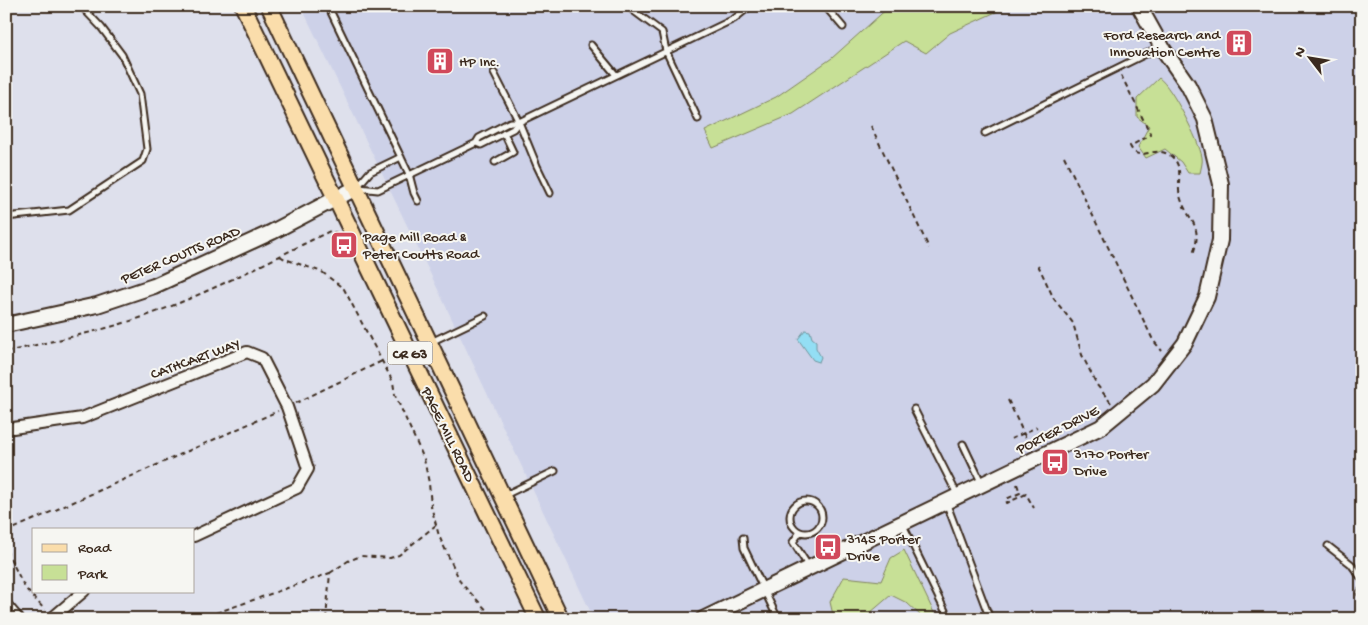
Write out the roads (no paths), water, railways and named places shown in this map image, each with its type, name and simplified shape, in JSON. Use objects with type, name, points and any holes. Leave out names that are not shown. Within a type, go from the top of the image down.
[{"type":"main road","name":"PAGE MILL ROAD","points":[[243,6],[538,619]]},
{"type":"main road","name":"PAGE MILL ROAD","points":[[269,6],[561,619]]},
{"type":"street","name":"PORTER DRIVE","points":[[703,619],[1096,430],[1115,417],[1153,384],[1170,364],[1192,332],[1207,297],[1220,240],[1220,184],[1205,119],[1188,85],[1161,46],[1140,6]]},
{"type":"street","name":"PETER COUTTS ROAD","points":[[6,325],[96,305],[154,286],[272,232],[356,188]]},
{"type":"street","name":"CATHCART WAY","points":[[6,430],[82,418],[247,352],[262,358],[287,407],[308,469],[298,488],[195,536]]},
{"type":"street","points":[[52,618],[83,592]]},
{"type":"street","points":[[6,605],[18,619]]},
{"type":"lane","points":[[6,217],[69,210],[143,161],[147,149],[140,94],[122,55],[101,27],[81,6]]},
{"type":"lane","points":[[328,6],[409,174],[418,201]]},
{"type":"lane","points":[[627,6],[662,32],[666,51],[698,119]]},
{"type":"lane","points":[[476,142],[481,144],[513,129],[519,122],[734,19],[750,6]]},
{"type":"lane","points":[[825,6],[843,28]]},
{"type":"lane","points":[[591,45],[616,76]]},
{"type":"lane","points":[[985,134],[1161,46]]},
{"type":"lane","points":[[494,73],[519,122],[550,193]]},
{"type":"lane","points":[[356,188],[378,190],[476,142],[479,138],[510,122],[519,122]]},
{"type":"lane","points":[[495,162],[513,152],[504,133]]},
{"type":"lane","points":[[356,188],[370,172],[401,157]]},
{"type":"lane","points":[[430,342],[485,316]]},
{"type":"lane","points":[[914,410],[952,499],[990,619]]},
{"type":"lane","points":[[963,444],[982,485]]},
{"type":"lane","points":[[503,496],[555,471]]},
{"type":"lane","points":[[810,501],[815,503],[822,511],[820,526],[811,532],[800,532],[791,523],[792,510],[801,502],[810,501]]},
{"type":"lane","points":[[902,524],[949,619]]},
{"type":"lane","points":[[800,532],[793,542],[809,568]]},
{"type":"lane","points":[[743,538],[744,548],[778,619]]},
{"type":"lane","points":[[1328,546],[1351,564],[1362,579]]},
{"type":"water","points":[[805,330],[810,331],[812,338],[816,341],[816,348],[821,357],[819,362],[813,360],[798,339]]},
{"type":"place","name":"Ford Research and Innovation Centre","points":[[1239,43]]},
{"type":"place","name":"HP Inc.","points":[[440,61]]},
{"type":"place","name":"Page Mill Road & Peter Coutts Road","points":[[344,245]]},
{"type":"place","name":"3170 Porter Drive","points":[[1055,462]]},
{"type":"place","name":"3145 Porter Drive","points":[[828,547]]}]
